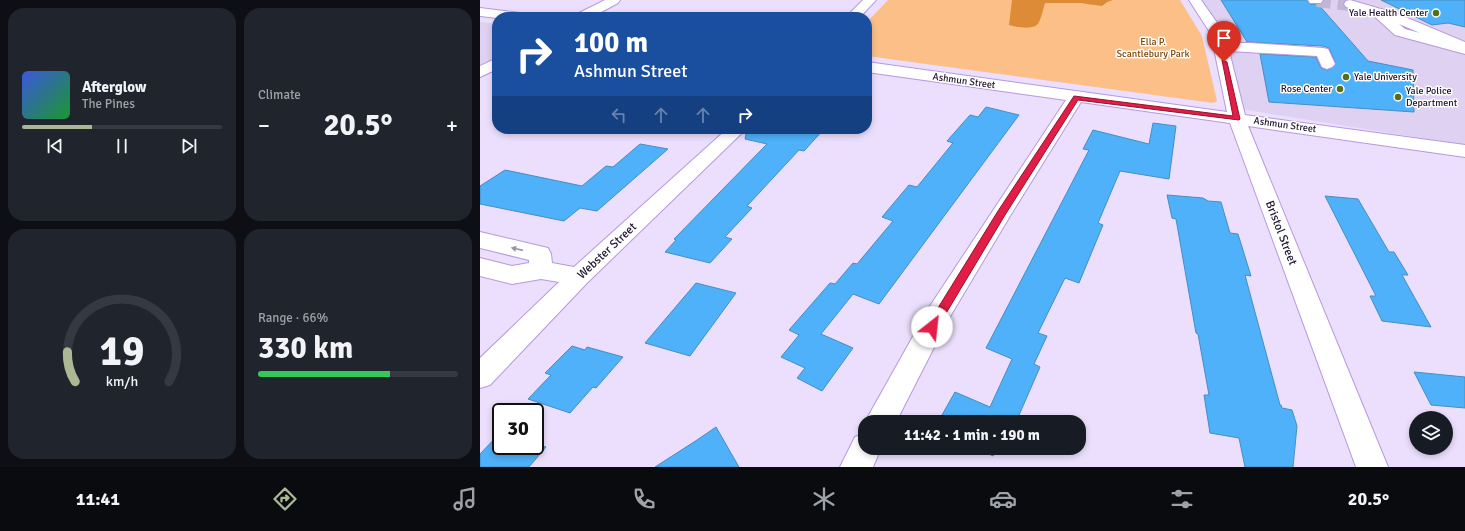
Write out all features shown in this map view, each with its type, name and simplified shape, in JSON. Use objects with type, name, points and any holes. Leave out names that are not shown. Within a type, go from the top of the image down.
[{"type":"street","points":[[591,12],[614,0]]},
{"type":"street","points":[[858,12],[870,0]]},
{"type":"street","name":"Bristol Street","points":[[1195,0],[1218,34],[1237,119],[1372,467]]},
{"type":"street","points":[[1350,4],[1393,17],[1465,48]]},
{"type":"street","points":[[480,12],[492,14]]},
{"type":"street","points":[[1221,47],[1251,47],[1323,52],[1327,64]]},
{"type":"street","points":[[480,72],[492,66]]},
{"type":"street","name":"Ashmun Street","points":[[872,68],[1465,151]]},
{"type":"street","points":[[884,415],[940,314],[1001,213],[1076,97]]},
{"type":"street","name":"Webster Street","points":[[480,376],[579,277],[732,134]]},
{"type":"street","points":[[480,240],[540,254],[541,270]]},
{"type":"street","points":[[480,267],[512,275],[541,270],[579,277]]},
{"type":"street","points":[[856,467],[862,455]]},
{"type":"shaded area","points":[[1012,0],[1113,0],[1102,6],[1080,3],[1045,3],[1037,25],[1026,28],[1009,25]]},
{"type":"shaded area","name":"Yale University","points":[[1190,0],[1465,0],[1465,145],[1235,108],[1221,47]]},
{"type":"shaded area","points":[[480,22],[492,23],[492,66],[480,72]]},
{"type":"green space","name":"Ella P. Scantlebury Park","points":[[888,0],[1180,0],[1202,36],[1217,101],[1213,103],[872,57],[872,17]]},
{"type":"building","points":[[1221,0],[1307,0],[1310,4],[1318,4],[1368,61],[1413,70],[1414,112],[1269,102],[1260,54],[1316,57],[1321,68],[1328,70],[1336,64],[1329,48],[1323,46],[1247,42]]},
{"type":"building","name":"Yale Health Center","points":[[1381,0],[1465,0],[1465,27],[1448,23],[1432,25]]},
{"type":"building","points":[[986,107],[1019,115],[879,304],[853,294],[821,334],[853,348],[822,391],[797,378],[805,368],[781,357],[799,335],[789,330],[830,283],[835,284],[853,263],[857,264],[893,221],[882,217],[909,185],[917,187],[953,143],[947,141],[970,115],[978,117]]},
{"type":"building","points":[[1153,123],[1176,126],[1169,179],[1120,171],[1098,223],[1103,225],[1079,283],[1065,278],[1038,333],[1047,336],[1034,364],[1040,367],[1019,415],[942,415],[955,392],[990,407],[1012,359],[986,348],[1089,150],[1083,149],[1093,130],[1149,144]]},
{"type":"building","points":[[746,134],[819,134],[804,151],[799,150],[747,206],[752,208],[725,237],[732,239],[710,263],[665,252],[676,240],[674,239],[767,144],[745,139]]},
{"type":"building","points":[[640,144],[668,149],[597,211],[580,208],[564,221],[480,204],[480,186],[505,170],[582,186],[606,166],[613,167]]},
{"type":"building","points":[[1167,195],[1203,198],[1208,201],[1221,202],[1230,233],[1238,234],[1251,276],[1245,275],[1280,405],[1282,408],[1292,410],[1297,426],[1293,467],[1245,467],[1239,438],[1210,433],[1204,395],[1209,395],[1198,334],[1196,333],[1176,219],[1172,218]]},
{"type":"building","points":[[1325,196],[1358,199],[1389,252],[1394,252],[1408,275],[1402,275],[1431,327],[1382,321],[1370,296],[1376,296]]},
{"type":"building","points":[[696,283],[736,293],[690,356],[645,343]]},
{"type":"building","points":[[572,346],[585,350],[587,347],[623,357],[596,388],[593,387],[570,413],[544,404],[544,403],[528,399],[551,375],[545,373]]},
{"type":"building","points":[[1414,372],[1465,377],[1465,408],[1431,405]]},
{"type":"building","points":[[716,427],[739,467],[655,467],[697,440]]},
{"type":"building","points":[[492,441],[492,455],[539,455],[529,467],[480,467],[480,454]]},
{"type":"tunnel","points":[[1317,0],[1350,4]]},
{"type":"place","name":"Yale Health Center","points":[[1436,13]]},
{"type":"place","name":"Yale University","points":[[1346,77]]},
{"type":"place","name":"Rose Center","points":[[1340,89]]},
{"type":"place","name":"Yale Police Department","points":[[1398,97]]},
{"type":"route","points":[[932,327],[1001,213],[1076,97],[1237,119],[1224,62]]}]
